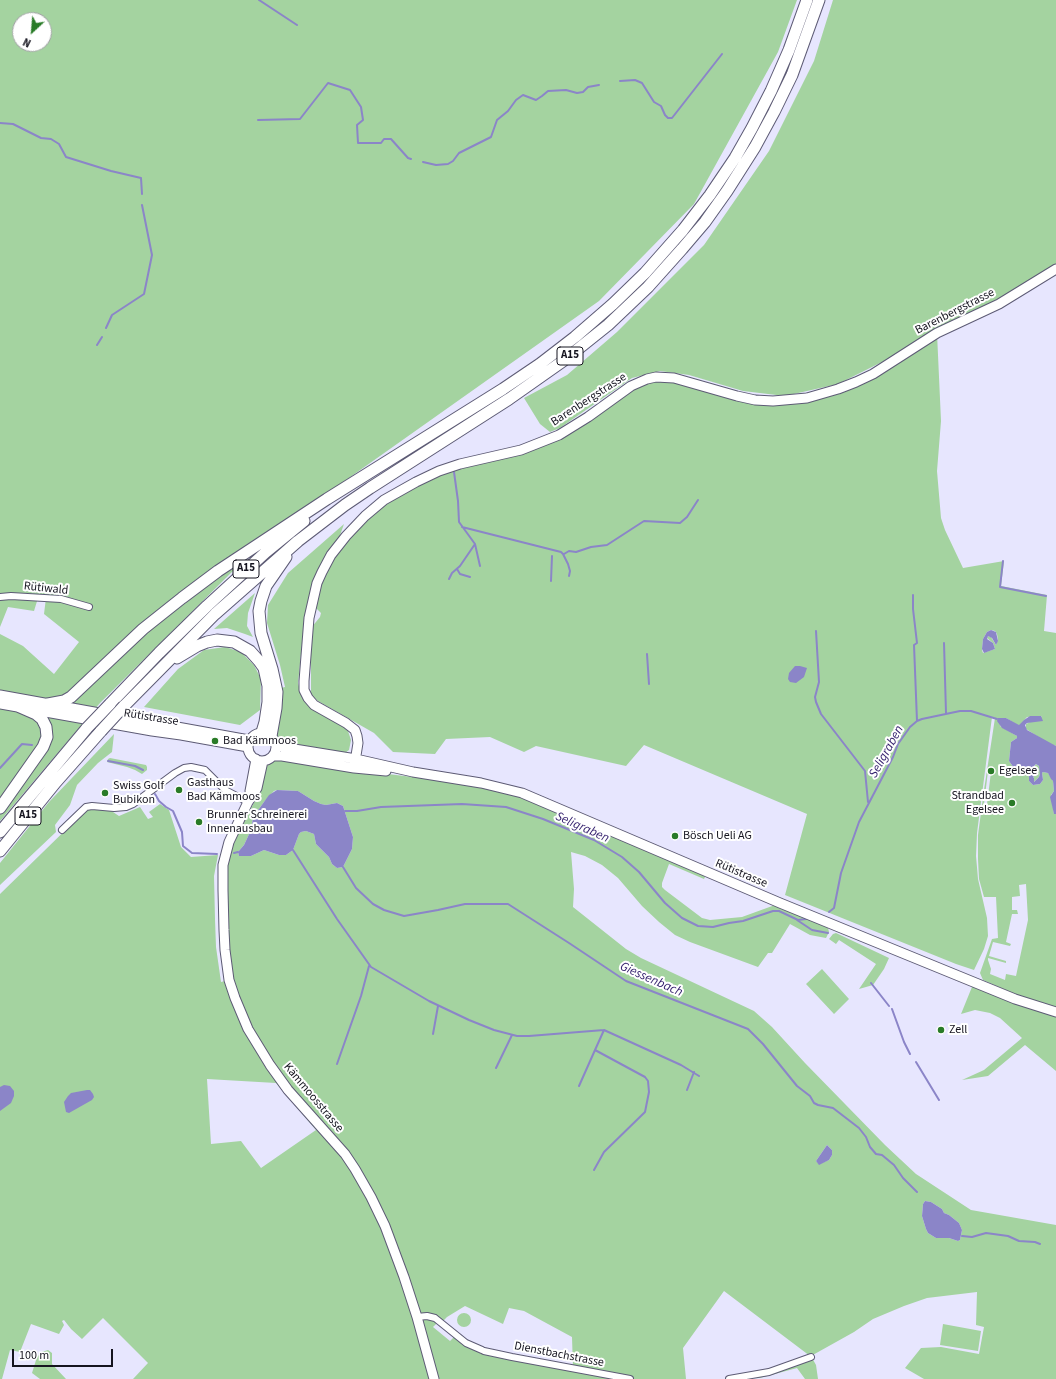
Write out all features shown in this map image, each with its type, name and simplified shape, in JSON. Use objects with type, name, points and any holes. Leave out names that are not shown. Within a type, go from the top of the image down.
[{"type":"highway","name":"A15","points":[[0,832],[25,800],[110,704],[188,624],[266,552],[318,510],[400,454],[502,389],[559,349],[613,304],[663,254],[710,195],[735,158],[781,70],[798,28],[807,0]]},
{"type":"highway","name":"A15","points":[[0,851],[56,782],[137,692],[221,609],[298,541],[364,492],[509,399],[563,361],[608,325],[648,287],[705,222],[755,147],[792,75],[819,0]]},
{"type":"highway","points":[[52,707],[71,698],[143,629],[218,571],[327,499],[400,454]]},
{"type":"highway","points":[[270,738],[276,708],[277,692],[274,674],[261,633],[259,621],[260,606],[264,590],[271,577],[298,541]]},
{"type":"highway","points":[[148,681],[185,653],[203,643],[221,640],[243,646],[259,660],[265,672],[268,702],[265,722],[270,738]]},
{"type":"highway","points":[[0,808],[43,747],[47,737],[47,730],[43,720],[36,714],[20,707]]},
{"type":"street","name":"Barenbergstrasse","points":[[355,764],[358,740],[353,728],[314,705],[305,694],[304,681],[308,625],[317,583],[331,555],[365,516],[384,500],[439,471],[460,464],[512,453],[547,440],[578,424],[631,386],[647,379],[656,377],[674,378],[737,396],[755,400],[773,401],[807,398],[838,389],[873,374],[937,332],[999,304],[1056,269]]},
{"type":"street","name":"Rütiwald","points":[[0,597],[11,596],[61,599],[89,607]]},
{"type":"street","points":[[0,695],[52,707]]},
{"type":"street","points":[[0,704],[20,707],[52,707]]},
{"type":"street","name":"Rütistrasse","points":[[52,707],[248,744]]},
{"type":"street","points":[[255,734],[270,738],[276,749],[273,756],[260,760],[250,754],[248,744],[255,734]]},
{"type":"street","name":"Rütistrasse","points":[[270,738],[282,747],[355,764]]},
{"type":"street","name":"Rütistrasse","points":[[273,756],[355,764],[413,772],[481,783],[527,795],[780,903],[1015,999],[1056,1012]]},
{"type":"street","name":"Kämmoosstrasse","points":[[260,760],[248,802],[229,842],[225,856],[223,873],[225,950],[230,980],[235,998],[248,1029],[279,1079],[344,1154],[364,1182],[382,1221],[404,1277],[434,1379]]},
{"type":"street","points":[[62,830],[86,807],[126,807],[133,804],[176,773],[191,766],[205,770],[225,790],[248,802]]},
{"type":"street","name":"Dienstbachstrasse","points":[[417,1317],[426,1316],[435,1318],[466,1343],[483,1350],[512,1358],[630,1379]]},
{"type":"street","points":[[729,1379],[769,1372],[811,1357]]},
{"type":"green space","points":[[0,0],[797,0],[778,52],[694,204],[599,301],[339,485],[246,545],[239,565],[100,703],[0,821],[0,634],[23,646],[54,674],[79,642],[44,614],[46,598],[38,598],[34,611],[8,607],[0,627]]},
{"type":"green space","points":[[833,0],[1056,0],[1056,266],[1013,292],[933,330],[886,360],[838,384],[785,396],[743,391],[689,375],[660,371],[632,378],[560,428],[550,432],[540,424],[524,398],[567,375],[617,332],[704,245],[769,151],[814,61]]},
{"type":"green space","points":[[937,333],[941,421],[937,471],[941,518],[945,530],[963,568],[1004,561],[1001,586],[1047,595],[1044,631],[1056,633],[1056,746],[1048,743],[1026,729],[1026,724],[1042,716],[1027,717],[1019,726],[1006,718],[1000,726],[1017,736],[1017,738],[1011,742],[1009,761],[1014,768],[1025,767],[1029,781],[1033,785],[1040,784],[1043,780],[1043,772],[1048,773],[1053,781],[1054,791],[1051,795],[1054,814],[1056,814],[1056,1008],[1017,995],[983,980],[980,973],[992,939],[998,938],[996,897],[984,897],[979,879],[978,859],[978,835],[995,718],[992,717],[977,833],[976,856],[978,879],[987,918],[988,936],[984,949],[974,970],[785,895],[807,814],[644,745],[626,766],[536,746],[524,752],[490,737],[446,739],[435,754],[393,752],[374,733],[318,701],[311,695],[311,628],[320,617],[321,613],[314,606],[326,570],[356,525],[416,482],[538,444],[624,391],[656,377],[764,401],[838,389]],"holes":[[[991,630],[995,631],[997,634],[998,640],[996,645],[991,637],[988,636],[987,638],[993,643],[995,649],[983,653],[983,639],[987,632]],[[988,771],[991,772],[987,804],[984,804]],[[1026,884],[1028,920],[1016,976],[1006,974],[1005,980],[990,974],[991,969],[988,958],[1006,963],[1006,961],[989,956],[993,942],[1010,946],[1011,944],[1006,942],[1012,914],[1018,914],[1017,910],[1012,910],[1012,897],[1020,896],[1019,885]]]},
{"type":"green space","points":[[344,524],[339,538],[322,562],[309,597],[304,624],[298,683],[302,698],[309,707],[343,726],[348,731],[351,740],[349,750],[345,753],[281,743],[279,741],[275,733],[281,688],[285,687],[267,623],[268,605],[288,573]]},
{"type":"green space","points":[[255,593],[248,613],[247,626],[253,637],[227,628],[214,629]]},
{"type":"green space","points":[[225,647],[241,652],[254,665],[261,679],[260,710],[240,725],[144,707],[178,669],[204,650]]},
{"type":"green space","points":[[114,734],[112,752],[98,763],[77,785],[70,805],[55,825],[56,832],[0,885],[0,863],[49,802]]},
{"type":"green space","points":[[110,758],[146,765],[147,770],[142,774],[127,767],[107,762]]},
{"type":"green space","points":[[273,759],[287,759],[355,770],[437,780],[493,789],[520,796],[703,874],[705,877],[704,879],[669,864],[662,883],[662,887],[665,890],[702,918],[710,920],[742,917],[775,905],[828,928],[829,932],[826,938],[810,935],[790,924],[772,953],[768,953],[758,967],[675,935],[642,906],[618,878],[602,865],[585,856],[571,852],[574,889],[573,907],[626,949],[641,958],[754,1011],[772,1027],[885,1145],[916,1174],[971,1210],[1056,1225],[1056,1379],[924,1379],[905,1368],[921,1348],[941,1347],[979,1354],[984,1327],[976,1325],[977,1292],[927,1298],[873,1319],[854,1332],[811,1356],[816,1365],[818,1379],[805,1379],[797,1368],[760,1378],[729,1379],[769,1372],[810,1356],[724,1291],[683,1348],[686,1379],[133,1379],[148,1363],[103,1318],[82,1339],[64,1320],[62,1321],[64,1325],[59,1334],[31,1324],[20,1352],[10,1350],[2,1379],[0,1379],[0,894],[85,811],[90,808],[110,810],[119,816],[140,807],[148,819],[153,817],[149,812],[160,804],[169,810],[181,847],[191,857],[218,855],[214,876],[215,919],[216,947],[221,982],[229,980],[248,1029],[279,1079],[345,1154],[364,1182],[385,1226],[410,1294],[413,1292],[389,1228],[375,1197],[360,1171],[346,1150],[283,1079],[250,1026],[241,1006],[235,986],[228,953],[226,917],[226,883],[229,857],[236,837],[257,797],[265,768]],"holes":[[[274,791],[298,791],[321,804],[326,805],[337,803],[343,806],[353,837],[352,849],[343,867],[337,868],[332,864],[329,857],[316,844],[314,834],[306,831],[299,834],[293,850],[286,855],[279,855],[264,850],[251,856],[239,856],[238,852],[244,845],[251,830],[253,818]],[[207,1079],[276,1083],[316,1130],[261,1168],[241,1141],[211,1144]],[[827,1145],[832,1150],[832,1155],[829,1160],[819,1164],[816,1161]],[[925,1201],[931,1202],[959,1223],[962,1230],[960,1240],[936,1238],[928,1233],[922,1216],[923,1204]],[[465,1306],[503,1324],[509,1308],[524,1311],[572,1337],[573,1369],[484,1351],[471,1346],[456,1335],[450,1341],[433,1327],[439,1321],[441,1323],[447,1317]]]},
{"type":"green space","points":[[1036,764],[1040,767],[1040,774],[1034,782],[1033,777],[1036,772],[1034,767]]},
{"type":"green space","points":[[836,933],[889,958],[884,969],[873,985],[859,989],[876,964],[839,940],[836,944],[829,939]]},
{"type":"green space","points":[[822,969],[849,999],[834,1014],[806,984]]},
{"type":"green space","points":[[974,982],[1056,1012],[1056,1071],[1025,1045],[988,1076],[962,1080],[984,1070],[1022,1038],[1000,1018],[990,1013],[975,1010],[961,1014]]},
{"type":"green space","points":[[461,1313],[467,1313],[471,1317],[471,1323],[467,1327],[461,1327],[457,1323],[457,1317]]},
{"type":"green space","points":[[943,1324],[981,1331],[978,1351],[940,1345]]},
{"type":"green space","points":[[48,1350],[52,1353],[52,1364],[66,1379],[40,1379],[32,1373],[37,1357],[42,1352]]},
{"type":"shaded area","points":[[991,630],[996,632],[998,641],[996,645],[992,638],[988,636],[987,639],[993,643],[995,649],[984,653],[982,649],[983,639],[987,632]]},
{"type":"shaded area","points":[[795,666],[807,668],[804,677],[796,683],[790,682],[788,679],[789,673]]},
{"type":"shaded area","name":"Egelsee","points":[[1030,716],[1041,716],[1043,721],[1027,723],[1025,725],[1027,730],[1056,746],[1056,814],[1054,814],[1050,797],[1054,791],[1053,781],[1048,773],[1043,772],[1043,780],[1040,784],[1033,785],[1029,781],[1025,767],[1014,768],[1009,761],[1011,742],[1017,738],[1017,736],[1002,728],[997,721],[998,718],[1006,718],[1019,725]],"holes":[[[1036,764],[1039,766],[1040,774],[1034,782],[1033,777],[1037,772],[1034,766]]]},
{"type":"shaded area","points":[[277,790],[298,791],[321,804],[326,805],[337,803],[343,806],[353,837],[352,849],[343,867],[337,868],[332,864],[329,857],[316,844],[314,834],[306,831],[299,834],[293,850],[286,855],[279,855],[264,850],[251,856],[239,856],[238,852],[244,845],[251,830],[253,818],[269,795]]},
{"type":"shaded area","points":[[4,1085],[10,1086],[14,1091],[14,1096],[11,1103],[0,1111],[0,1087]]},
{"type":"shaded area","points":[[90,1090],[93,1094],[94,1097],[92,1100],[69,1113],[66,1112],[64,1102],[68,1096],[71,1093]]},
{"type":"shaded area","points":[[827,1145],[832,1150],[832,1155],[829,1160],[819,1165],[816,1161]]},
{"type":"shaded area","points":[[925,1201],[931,1202],[942,1209],[944,1213],[959,1223],[962,1230],[960,1240],[936,1238],[928,1233],[922,1216],[923,1204]]},
{"type":"waterway","points":[[259,0],[297,25]]},
{"type":"waterway","points":[[620,81],[635,80],[642,83],[654,102],[661,106],[665,115],[668,118],[672,118],[722,54]]},
{"type":"waterway","points":[[258,120],[300,119],[328,83],[350,90],[361,107],[363,120],[357,125],[358,143],[381,143],[384,139],[391,139],[408,158],[411,159]]},
{"type":"waterway","points":[[423,162],[436,165],[448,164],[453,161],[459,153],[491,137],[497,120],[508,111],[516,100],[523,95],[536,100],[548,91],[566,90],[577,93],[583,92],[588,87],[599,85]]},
{"type":"waterway","points":[[0,123],[13,124],[41,138],[51,139],[59,144],[66,157],[111,171],[141,178],[142,194]]},
{"type":"waterway","points":[[106,328],[112,315],[144,294],[152,255],[142,205]]},
{"type":"waterway","points":[[97,345],[102,337]]},
{"type":"waterway","points":[[454,472],[459,522],[475,544],[480,566]]},
{"type":"waterway","points":[[564,554],[569,551],[576,552],[591,547],[607,545],[644,521],[680,523],[687,517],[698,500]]},
{"type":"waterway","points":[[462,527],[561,552],[568,564],[570,571],[569,576]]},
{"type":"waterway","points":[[449,579],[475,544]]},
{"type":"waterway","points":[[551,581],[552,556]]},
{"type":"waterway","points":[[1003,561],[1000,587],[1046,596]]},
{"type":"waterway","points":[[457,569],[460,574],[470,577]]},
{"type":"waterway","points":[[913,595],[917,643],[914,645],[917,721]]},
{"type":"waterway","points":[[816,631],[819,682],[815,697],[816,702],[821,714],[865,771],[868,802]]},
{"type":"waterway","points":[[944,643],[946,713]]},
{"type":"waterway","points":[[647,654],[649,684]]},
{"type":"waterway","name":"Seligraben","points":[[829,912],[834,908],[841,873],[859,822],[893,757],[898,744],[910,727],[922,719],[960,711],[971,711],[997,719]]},
{"type":"waterway","name":"Giessenbach","points":[[0,768],[22,744],[32,745]]},
{"type":"waterway","name":"Giessenbach","points":[[108,761],[135,766],[143,770]]},
{"type":"waterway","name":"Giessenbach","points":[[155,794],[159,801],[173,811],[182,832],[183,846],[192,853],[217,854]]},
{"type":"waterway","name":"Seligraben","points":[[345,811],[357,811],[381,807],[462,804],[506,807],[543,819],[594,840],[622,857],[639,872],[665,903],[682,918],[698,926],[713,927],[743,921],[773,911],[779,911],[798,920],[806,919]]},
{"type":"waterway","points":[[293,850],[337,919],[371,967],[429,1001],[494,1030],[517,1036],[604,1030],[681,1065],[699,1076]]},
{"type":"waterway","name":"Giessenbach","points":[[234,853],[238,852]]},
{"type":"waterway","name":"Giessenbach","points":[[343,867],[356,888],[373,904],[384,910],[404,916],[465,904],[508,904],[626,981],[748,1029],[763,1044],[797,1086],[810,1096],[814,1103],[833,1108],[859,1128],[876,1154],[882,1155],[894,1165],[903,1178],[917,1192]]},
{"type":"waterway","points":[[797,920],[812,930],[828,933]]},
{"type":"waterway","points":[[337,1064],[361,996],[369,966]]},
{"type":"waterway","points":[[871,983],[889,1006]]},
{"type":"waterway","points":[[433,1034],[438,1006]]},
{"type":"waterway","points":[[892,1009],[910,1054]]},
{"type":"waterway","points":[[594,1170],[604,1152],[645,1112],[649,1092],[648,1081],[645,1077],[595,1050],[604,1030]]},
{"type":"waterway","points":[[496,1068],[512,1035]]},
{"type":"waterway","points":[[579,1086],[595,1050]]},
{"type":"waterway","points":[[916,1062],[939,1100]]},
{"type":"waterway","points":[[687,1090],[694,1072]]},
{"type":"waterway","name":"Giessenbach","points":[[962,1236],[972,1237],[986,1233],[1008,1236],[1019,1241],[1035,1242],[1040,1244]]},
{"type":"place","name":"Bad Kämmoos","points":[[215,741]]},
{"type":"place","name":"Egelsee","points":[[991,771]]},
{"type":"place","name":"Gasthaus Bad Kämmoos","points":[[179,790]]},
{"type":"place","name":"Swiss Golf Bubikon","points":[[105,793]]},
{"type":"place","name":"Strandbad Egelsee","points":[[1012,803]]},
{"type":"place","name":"Brunner Schreinerei Innenausbau","points":[[199,822]]},
{"type":"place","name":"Bösch Ueli AG","points":[[675,836]]},
{"type":"place","name":"Zell","points":[[941,1030]]}]
